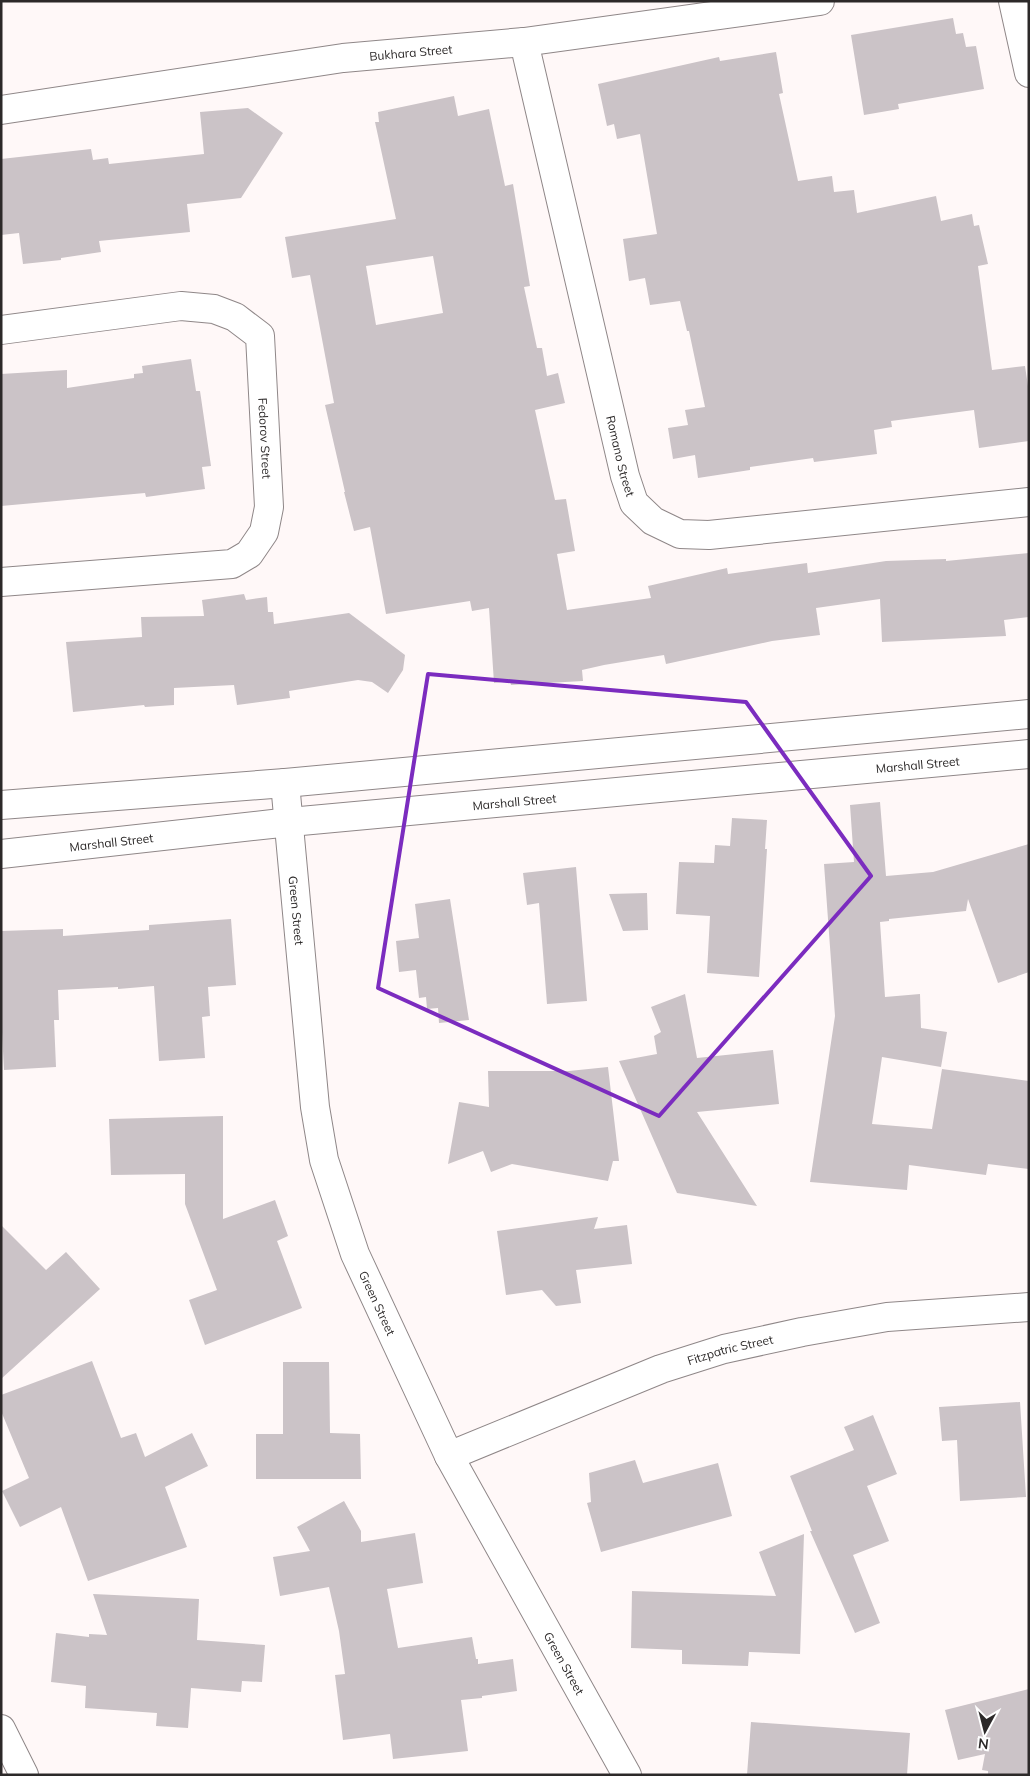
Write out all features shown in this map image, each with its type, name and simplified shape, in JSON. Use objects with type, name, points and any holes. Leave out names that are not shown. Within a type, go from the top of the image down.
[{"type":"street","name":"Bukhara Street","points":[[1,110],[343,58],[524,42],[820,1]]},
{"type":"street","points":[[1013,1],[1029,73]]},
{"type":"street","name":"Romano Street","points":[[524,42],[624,476],[634,503],[653,521],[680,534],[709,535],[1029,502]]},
{"type":"street","name":"Fedorov Street","points":[[1,330],[181,306],[214,309],[235,317],[260,336],[269,507],[264,532],[249,554],[232,564],[1,582]]},
{"type":"street","points":[[1,805],[285,783],[1029,714]]},
{"type":"street","name":"Marshall Street","points":[[1,854],[290,822],[1029,754]]},
{"type":"street","name":"Green Street","points":[[285,783],[315,1107],[324,1160],[355,1254],[449,1456],[627,1775]]},
{"type":"street","name":"Fitzpatric Street","points":[[449,1456],[661,1369],[724,1349],[802,1332],[887,1317],[1029,1307]]},
{"type":"street","points":[[1,1729],[24,1775]]},
{"type":"highlighted area","points":[[428,674],[746,702],[871,876],[659,1116],[378,988]]},
{"type":"building","points":[[953,18],[956,34],[963,33],[966,47],[976,46],[984,89],[898,104],[899,109],[864,115],[851,35]]},
{"type":"building","points":[[776,52],[783,93],[779,94],[798,181],[832,176],[834,192],[854,190],[857,213],[936,196],[941,221],[972,214],[974,226],[979,225],[988,264],[978,266],[992,370],[1025,366],[1029,393],[1029,441],[979,448],[974,410],[891,421],[892,427],[874,430],[877,454],[814,462],[813,458],[750,467],[750,470],[698,478],[695,455],[673,459],[668,428],[688,425],[685,410],[705,407],[689,331],[687,331],[680,301],[650,305],[645,278],[629,281],[623,239],[657,234],[640,134],[617,139],[614,124],[607,126],[598,84],[719,57],[720,61]]},
{"type":"building","points":[[454,96],[458,116],[489,109],[505,186],[513,184],[530,286],[524,287],[537,348],[542,348],[547,376],[558,373],[565,403],[535,410],[555,500],[566,499],[575,551],[557,554],[567,610],[651,598],[648,586],[727,568],[728,574],[807,563],[808,573],[886,561],[946,559],[946,561],[1029,553],[1029,617],[1004,620],[1006,636],[882,642],[880,599],[816,608],[820,635],[772,641],[666,664],[664,655],[604,665],[582,670],[583,681],[511,685],[510,681],[494,683],[489,608],[472,611],[470,601],[386,614],[370,527],[354,531],[344,492],[325,405],[334,403],[310,275],[292,278],[285,237],[396,219],[375,122],[379,122],[378,112]],"holes":[[[433,256],[443,313],[376,325],[366,266]]]},
{"type":"building","points":[[248,108],[283,133],[241,198],[187,204],[190,232],[99,241],[101,252],[61,258],[61,260],[23,264],[19,233],[1,235],[1,159],[91,149],[93,160],[108,158],[109,164],[204,154],[200,112]]},
{"type":"building","points":[[191,359],[196,391],[200,391],[211,466],[202,467],[205,489],[146,497],[145,493],[1,506],[1,374],[67,370],[67,388],[134,378],[134,374],[143,373],[142,366]]},
{"type":"building","points":[[244,594],[246,600],[267,597],[268,612],[273,612],[274,624],[349,613],[405,655],[403,670],[388,693],[372,682],[358,680],[289,691],[290,698],[237,705],[234,685],[174,688],[174,705],[145,707],[144,705],[73,712],[66,642],[142,637],[141,617],[204,616],[202,600]]},
{"type":"building","points":[[880,802],[886,876],[933,872],[1029,844],[1029,972],[998,983],[968,899],[966,911],[889,919],[889,921],[880,922],[885,997],[920,994],[921,1028],[947,1032],[941,1067],[882,1057],[872,1124],[932,1129],[942,1069],[1029,1081],[1029,1169],[988,1164],[986,1175],[909,1165],[907,1190],[810,1182],[835,1016],[824,864],[854,862],[850,805]]},
{"type":"building","points":[[732,818],[767,820],[759,977],[707,973],[710,916],[676,914],[679,862],[714,863],[715,845],[730,846]]},
{"type":"building","points":[[576,867],[587,1001],[547,1004],[539,903],[527,905],[523,873]]},
{"type":"building","points":[[647,893],[648,930],[623,931],[609,894]]},
{"type":"building","points":[[450,899],[469,1020],[439,1023],[438,1008],[427,1009],[426,997],[419,998],[416,970],[399,972],[396,941],[419,938],[415,904]]},
{"type":"building","points":[[231,919],[236,985],[208,987],[210,1016],[202,1017],[205,1058],[159,1061],[154,986],[58,990],[59,1020],[54,1020],[56,1067],[4,1070],[1,1013],[1,931],[63,929],[63,936],[149,930],[149,925]]},
{"type":"building","points":[[685,994],[697,1058],[773,1050],[779,1104],[697,1112],[757,1206],[677,1193],[619,1061],[657,1054],[654,1036],[661,1032],[651,1007]]},
{"type":"building","points":[[608,1067],[619,1161],[613,1161],[608,1181],[512,1164],[491,1172],[483,1151],[448,1164],[459,1102],[489,1107],[488,1071],[569,1071]]},
{"type":"building","points":[[223,1116],[223,1219],[275,1200],[288,1236],[277,1241],[302,1308],[205,1345],[189,1300],[217,1290],[185,1204],[185,1174],[111,1175],[109,1119]]},
{"type":"building","points":[[598,1217],[594,1229],[627,1225],[632,1264],[576,1270],[581,1303],[556,1306],[542,1290],[506,1295],[497,1231]]},
{"type":"building","points":[[1,1225],[46,1270],[66,1252],[100,1289],[1,1379]]},
{"type":"building","points":[[92,1361],[121,1438],[136,1433],[145,1457],[192,1433],[208,1466],[165,1487],[187,1547],[88,1581],[61,1507],[20,1527],[2,1491],[29,1478],[1,1411],[1,1395]]},
{"type":"building","points":[[283,1362],[329,1362],[330,1433],[360,1434],[361,1479],[256,1479],[256,1434],[283,1434]]},
{"type":"building","points":[[1020,1402],[1026,1497],[960,1501],[957,1440],[942,1441],[939,1407]]},
{"type":"building","points":[[873,1415],[897,1474],[867,1486],[889,1541],[853,1555],[880,1623],[855,1633],[810,1531],[812,1531],[790,1476],[854,1450],[844,1427]]},
{"type":"building","points":[[635,1460],[643,1483],[718,1463],[732,1516],[601,1552],[587,1503],[591,1502],[589,1473]]},
{"type":"building","points":[[344,1501],[361,1531],[361,1542],[415,1533],[423,1583],[387,1589],[398,1648],[472,1637],[478,1664],[513,1659],[517,1691],[461,1700],[468,1751],[393,1759],[390,1734],[343,1740],[335,1675],[345,1674],[339,1631],[329,1587],[280,1596],[273,1557],[310,1551],[297,1527]]},
{"type":"building","points":[[804,1534],[800,1655],[749,1652],[748,1666],[682,1664],[682,1650],[631,1648],[632,1591],[776,1596],[759,1552]]},
{"type":"building","points":[[93,1594],[199,1599],[197,1640],[265,1645],[262,1682],[242,1681],[241,1692],[191,1688],[188,1728],[156,1726],[157,1713],[85,1708],[86,1686],[51,1682],[56,1633],[89,1637],[89,1634],[107,1635]]},
{"type":"building","points":[[1029,1689],[1029,1775],[988,1775],[988,1771],[982,1770],[985,1754],[958,1760],[945,1710]]},
{"type":"building","points":[[751,1722],[910,1733],[907,1775],[747,1775]]}]
